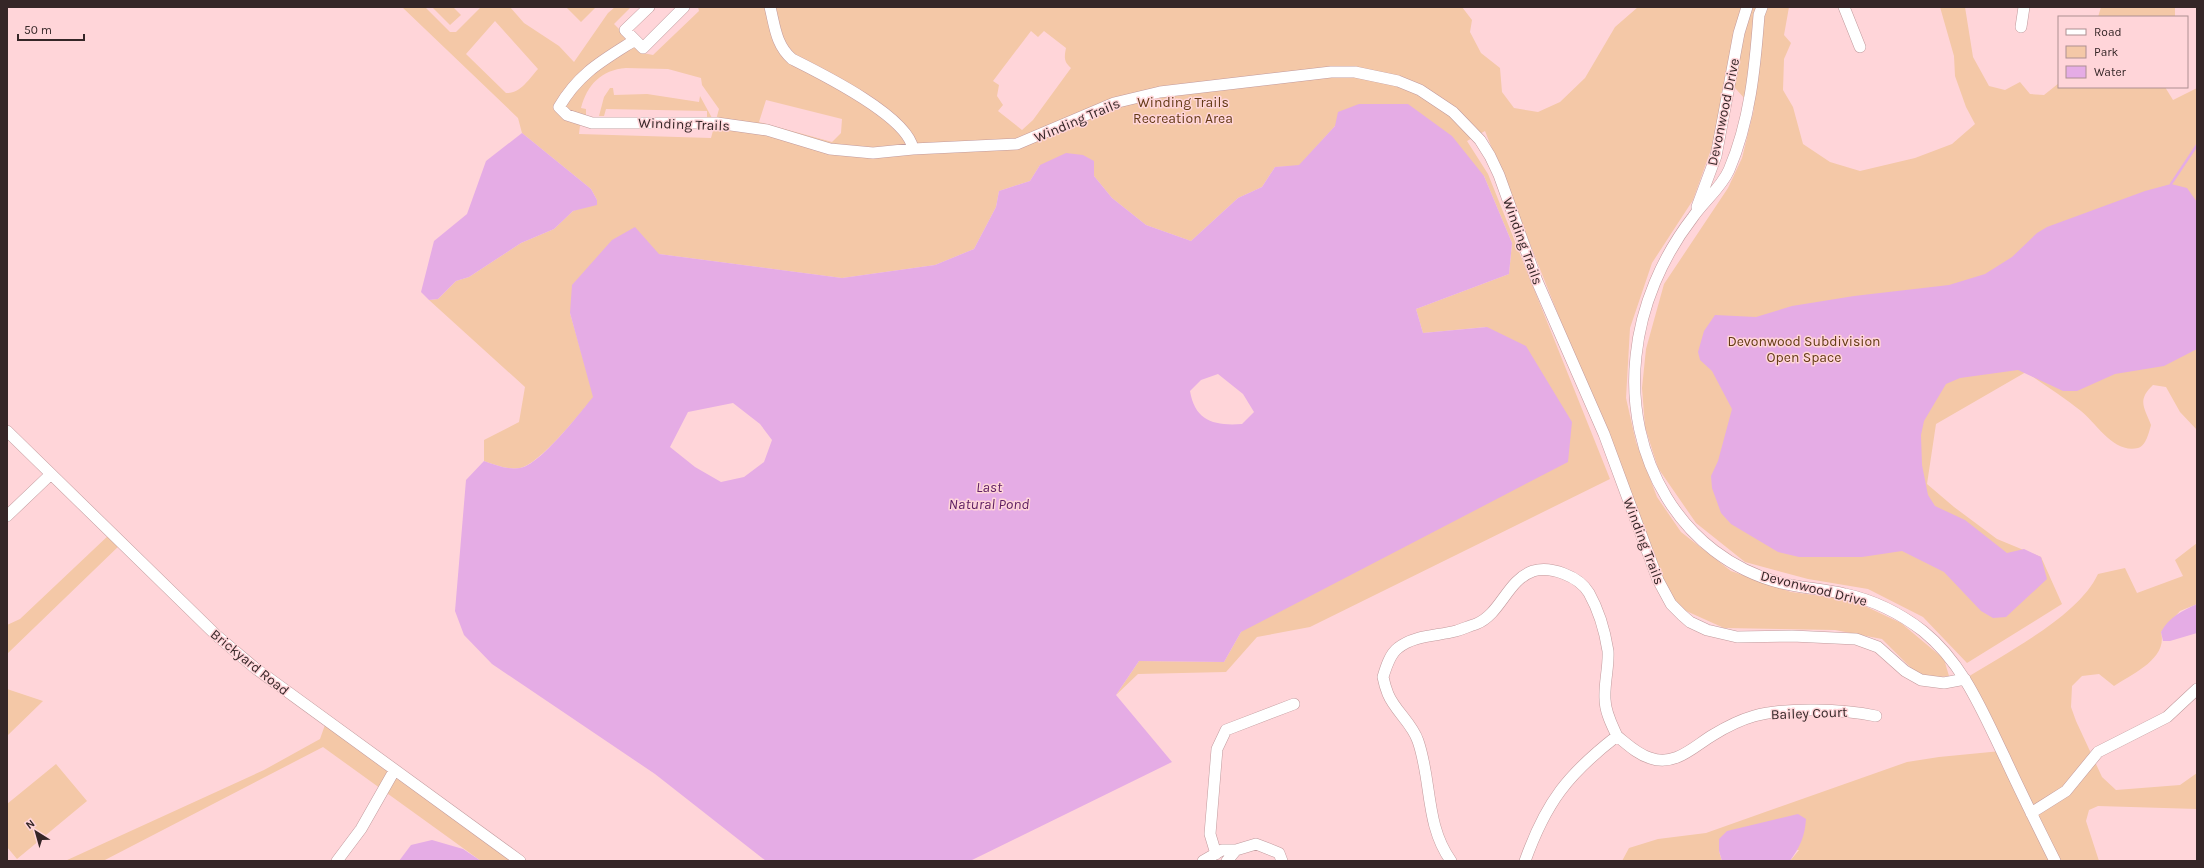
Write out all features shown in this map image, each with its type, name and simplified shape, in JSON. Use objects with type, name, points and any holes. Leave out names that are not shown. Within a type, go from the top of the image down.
[{"type":"street","points":[[649,7],[625,30],[643,48],[684,7]]},
{"type":"street","points":[[770,7],[777,40],[784,52],[792,60],[868,101],[907,135],[913,148]]},
{"type":"street","name":"Devonwood Drive","points":[[1694,215],[1716,156],[1739,33],[1747,7]]},
{"type":"street","name":"Devonwood Drive","points":[[1762,7],[1759,15],[1754,79],[1743,127],[1728,171],[1716,190],[1694,215],[1667,256],[1655,281],[1636,354],[1635,396],[1642,443],[1651,470],[1666,498],[1680,519],[1699,539],[1725,559],[1763,577],[1780,583],[1847,594],[1884,607],[1923,631],[1944,651],[1965,679],[1982,710],[2055,861]]},
{"type":"street","points":[[1844,7],[1860,47]]},
{"type":"street","points":[[2021,27],[2024,7]]},
{"type":"street","name":"Winding Trails","points":[[635,40],[589,69],[568,93],[559,107],[567,115],[592,123],[717,123],[767,130],[830,149],[857,153],[913,148],[1008,146],[1024,142],[1098,109],[1138,96],[1315,73],[1362,73],[1398,81],[1420,90],[1462,120],[1480,140],[1490,156],[1499,175],[1537,281],[1604,434],[1658,580],[1671,604],[1690,622],[1707,630],[1737,637],[1792,636],[1856,640],[1878,647],[1905,671],[1921,680],[1944,682],[1965,679]]},
{"type":"street","name":"Brickyard Road","points":[[7,431],[216,635],[255,668],[394,771],[520,861]]},
{"type":"street","points":[[7,516],[51,474]]},
{"type":"street","points":[[1451,861],[1440,841],[1431,818],[1424,761],[1418,739],[1388,695],[1383,677],[1388,663],[1397,648],[1410,640],[1457,631],[1479,623],[1493,612],[1517,580],[1533,571],[1552,570],[1572,578],[1588,592],[1600,621],[1608,650],[1608,677],[1605,699],[1609,719],[1617,736],[1574,772],[1543,816],[1526,861]]},
{"type":"street","points":[[2031,813],[2066,792],[2098,752],[2167,717],[2197,689]]},
{"type":"street","points":[[1216,854],[1210,834],[1217,749],[1226,730],[1294,704]]},
{"type":"street","name":"Bailey Court","points":[[1617,736],[1634,750],[1651,759],[1673,759],[1687,753],[1712,735],[1733,724],[1754,716],[1776,712],[1853,711],[1876,716]]},
{"type":"street","points":[[337,861],[361,829],[394,771]]},
{"type":"street","points":[[1203,861],[1226,849],[1236,850],[1248,846],[1263,846],[1279,853],[1282,861]]},
{"type":"street","points":[[1227,861],[1236,850]]},
{"type":"green space","points":[[402,7],[425,7],[450,32],[456,32],[481,7],[510,7],[524,23],[559,46],[574,62],[608,13],[615,7],[631,7],[614,24],[643,53],[653,55],[699,11],[698,7],[1462,7],[1472,20],[1470,32],[1481,53],[1500,68],[1502,92],[1514,108],[1538,112],[1560,102],[1585,78],[1615,27],[1638,7],[1789,7],[1784,35],[1791,43],[1784,59],[1783,90],[1793,107],[1803,144],[1830,162],[1860,171],[1915,158],[1952,144],[1975,124],[1966,107],[1955,76],[1954,56],[1940,7],[1965,7],[1973,57],[1989,86],[2005,90],[2020,82],[2030,94],[2044,95],[2058,84],[2058,88],[2166,88],[2173,100],[2197,88],[2197,430],[2180,412],[2166,387],[2153,385],[2148,390],[2143,400],[2144,408],[2151,425],[2148,435],[2141,447],[2129,449],[2113,442],[2087,416],[2026,372],[1936,424],[1927,484],[1954,507],[1997,539],[2041,557],[2062,604],[1967,663],[1923,617],[1868,589],[1808,579],[1745,562],[1696,523],[1658,468],[1645,427],[1642,388],[1646,349],[1664,284],[1728,188],[1742,158],[1754,109],[1727,79],[1713,144],[1693,200],[1652,263],[1630,328],[1626,398],[1636,442],[1657,497],[1681,532],[1731,571],[1791,592],[1852,600],[1901,623],[1944,659],[1949,676],[1930,678],[1914,671],[1882,639],[1835,630],[1724,628],[1684,610],[1671,598],[1650,552],[1614,455],[1485,131],[1467,141],[1488,174],[1610,479],[1310,627],[1257,637],[1226,672],[1138,674],[1116,695],[1139,661],[1224,662],[1241,632],[1486,327],[1423,333],[1416,309],[1509,274],[1512,243],[1484,176],[1335,126],[1299,166],[1275,167],[1262,187],[1238,198],[1191,241],[1146,225],[1112,198],[1094,176],[1040,165],[1030,181],[999,191],[996,207],[974,249],[935,265],[842,278],[659,254],[570,313],[594,397],[559,437],[538,458],[520,468],[511,468],[502,467],[484,461],[484,440],[519,422],[525,387],[429,300],[438,299],[456,281],[469,277],[521,243],[554,229],[573,211],[597,200],[591,189],[522,133],[518,118]],"holes":[[[495,21],[538,69],[528,81],[516,91],[511,93],[506,93],[466,54]],[[1031,31],[1038,37],[1044,31],[1066,48],[1065,60],[1071,68],[1033,120],[1022,130],[998,111],[1003,105],[997,96],[999,85],[993,81]],[[617,69],[668,69],[701,78],[702,85],[719,109],[711,138],[579,134],[581,117],[586,117],[586,109],[581,108],[591,86],[602,75]],[[766,100],[842,119],[841,133],[832,142],[759,122]]]},
{"type":"green space","points":[[432,7],[453,7],[461,15],[450,25]]},
{"type":"green space","points":[[566,7],[596,7],[581,22]]},
{"type":"green space","points":[[2101,7],[2175,7],[2175,16],[2098,16]]},
{"type":"green space","points":[[610,88],[613,88],[614,95],[647,94],[699,102],[700,96],[712,118],[707,119],[707,111],[606,109],[604,116],[599,116],[604,97]]},
{"type":"green space","points":[[111,533],[122,543],[7,654],[7,625],[20,619]]},
{"type":"green space","points":[[2197,543],[2197,604],[2180,611],[2161,632],[2162,642],[2159,650],[2154,658],[2139,671],[2114,686],[2099,674],[2082,676],[2072,686],[2071,707],[2102,777],[2116,790],[2180,785],[2197,773],[2197,809],[2098,806],[2089,810],[2086,821],[2099,861],[1790,861],[1799,850],[1719,851],[1722,861],[1622,861],[1629,848],[1658,839],[1706,833],[1907,762],[1939,757],[2001,751],[1965,679],[2019,646],[2058,619],[2088,590],[2098,574],[2125,568],[2137,593],[2183,576],[2175,560]]},
{"type":"green space","points":[[7,689],[43,701],[7,736]]},
{"type":"green space","points":[[326,722],[520,861],[481,861],[323,747],[103,861],[65,861],[264,770],[320,739]]},
{"type":"green space","points":[[56,764],[87,801],[17,859],[7,847],[7,804]]},
{"type":"water","name":"Last Natural Pond","points":[[1359,104],[1408,104],[1452,136],[1484,176],[1512,243],[1509,274],[1416,309],[1423,333],[1487,327],[1526,346],[1572,422],[1568,462],[1241,632],[1224,662],[1139,661],[1116,695],[1172,762],[970,861],[766,861],[655,774],[492,664],[464,635],[455,611],[466,480],[484,461],[502,467],[511,468],[520,468],[528,465],[538,458],[559,438],[593,397],[570,313],[572,285],[612,240],[635,227],[659,254],[842,278],[935,265],[974,249],[996,207],[999,191],[1030,181],[1040,165],[1066,153],[1083,155],[1094,161],[1094,176],[1112,198],[1146,225],[1191,241],[1238,198],[1262,187],[1275,167],[1299,165],[1335,126],[1338,112]],"holes":[[[1218,374],[1243,394],[1254,412],[1242,424],[1223,424],[1207,420],[1196,409],[1190,391],[1201,380]],[[733,403],[760,424],[772,440],[764,462],[744,477],[721,482],[695,467],[670,447],[688,412]]]},
{"type":"water","points":[[522,133],[591,189],[597,200],[597,205],[573,211],[554,229],[521,243],[469,277],[456,281],[438,299],[429,300],[421,292],[434,241],[467,214],[486,161]]},
{"type":"water","points":[[2171,184],[2187,188],[2197,202],[2197,349],[2164,366],[2115,374],[2077,391],[2063,391],[2018,370],[1960,378],[1946,384],[1924,421],[1921,435],[1922,465],[1928,495],[1935,506],[1965,520],[2007,553],[2024,549],[2041,557],[2047,579],[2006,617],[1993,618],[1981,611],[1944,572],[1902,551],[1862,557],[1799,557],[1778,552],[1731,524],[1721,513],[1712,488],[1711,476],[1718,461],[1732,409],[1712,371],[1700,360],[1698,352],[1704,331],[1715,315],[1756,317],[1792,306],[1854,296],[1949,285],[1985,274],[2012,257],[2037,233],[2047,227],[2145,191]]},
{"type":"water","points":[[2197,604],[2197,633],[2170,641],[2163,641],[2161,632],[2168,622],[2181,612]]},
{"type":"water","points":[[1798,814],[1806,819],[1804,831],[1797,851],[1790,861],[1722,861],[1719,851],[1719,839],[1727,831]]},
{"type":"water","points":[[432,840],[463,849],[481,861],[399,861],[411,845]]},
{"type":"waterway","points":[[2171,184],[2197,145]]},
{"type":"park label","name":"Winding Trails Recreation Area","points":[[1183,110]]},
{"type":"park label","name":"Devonwood Subdivision Open Space","points":[[1804,350]]}]
